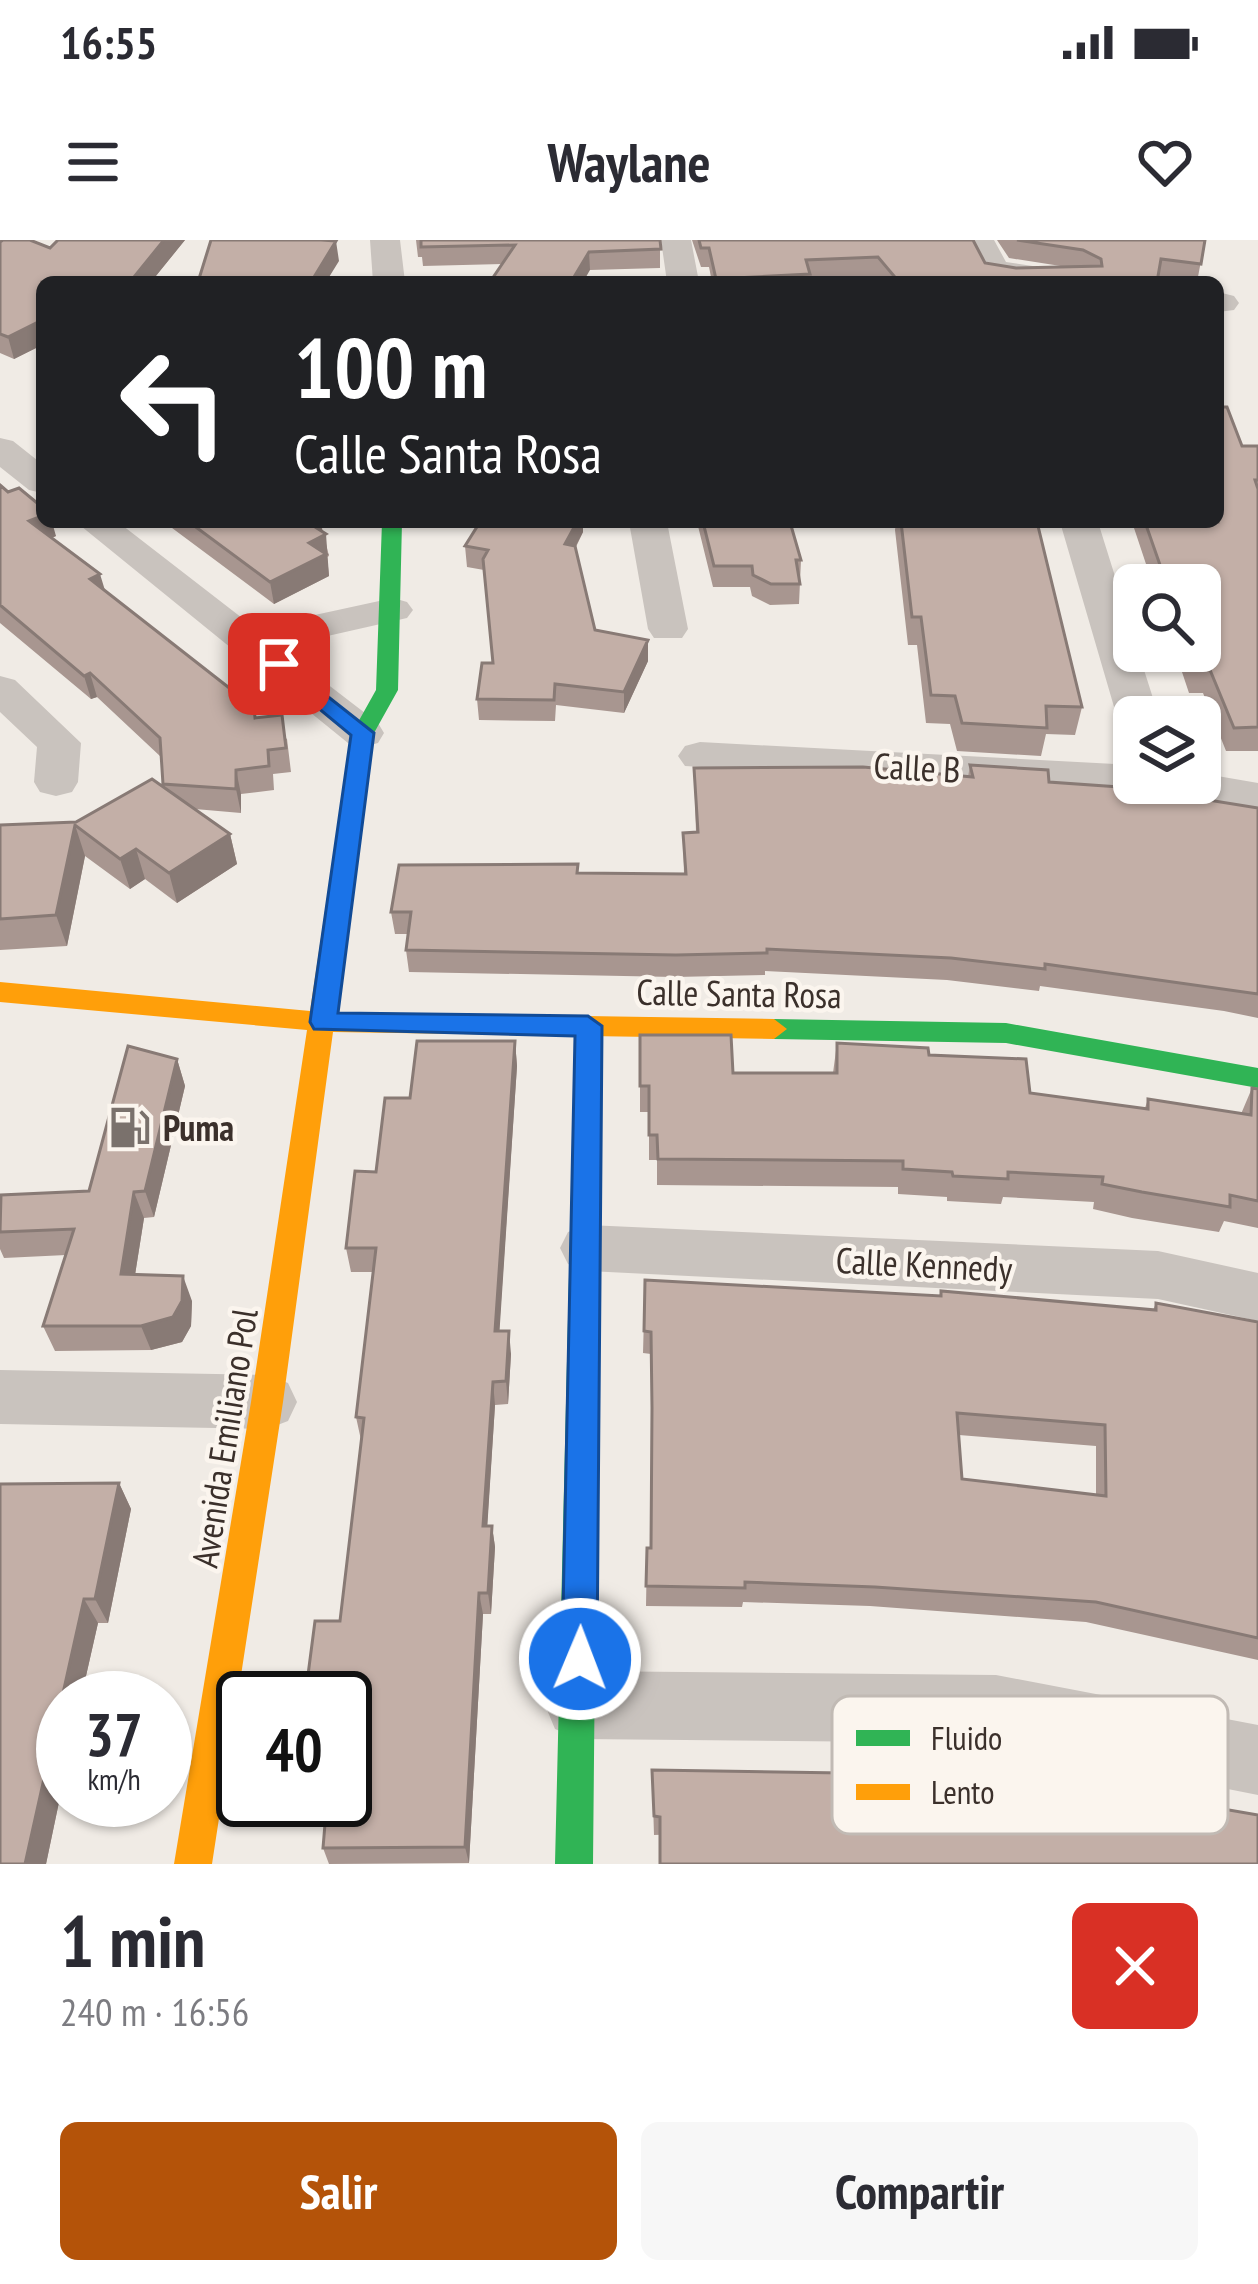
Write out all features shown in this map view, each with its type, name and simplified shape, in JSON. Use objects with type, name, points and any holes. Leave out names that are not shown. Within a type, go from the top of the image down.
[{"type":"street","points":[[386,240],[389,276]]},
{"type":"street","points":[[676,240],[682,276]]},
{"type":"street","points":[[979,240],[994,270],[1036,276]]},
{"type":"street","points":[[0,449],[36,477]]},
{"type":"street","points":[[103,528],[363,733]]},
{"type":"street","name":"Avenida Emiliano Pol","points":[[193,1864],[267,1402],[363,733],[387,690],[392,528]]},
{"type":"street","points":[[649,528],[668,629]]},
{"type":"street","points":[[1081,528],[1132,696]]},
{"type":"street","points":[[250,641],[393,610]]},
{"type":"street","points":[[0,688],[58,743],[56,782]]},
{"type":"street","name":"Calle B","points":[[700,756],[1113,778]]},
{"type":"street","points":[[1221,791],[1258,798]]},
{"type":"street","name":"Calle Santa Rosa","points":[[0,992],[324,1022],[1006,1033],[1258,1078]]},
{"type":"street","points":[[574,1864],[588,1248],[588,1026]]},
{"type":"street","name":"Calle Kennedy","points":[[588,1248],[1158,1275],[1258,1297]]},
{"type":"street","points":[[0,1397],[267,1402]]},
{"type":"street","points":[[579,1705],[832,1707]]},
{"type":"street","points":[[1228,1754],[1258,1760]]},
{"type":"building","points":[[30,240],[50,248],[58,240],[164,240],[135,276],[36,276],[36,323],[8,337],[0,334],[0,242]]},
{"type":"building","points":[[211,240],[336,241],[315,276],[200,276]]},
{"type":"building","points":[[421,240],[660,240],[661,249],[589,252],[575,276],[494,276],[515,245],[421,247]]},
{"type":"building","points":[[699,240],[973,240],[985,263],[1016,268],[1102,266],[1101,259],[1083,250],[1017,240],[1205,240],[1201,264],[1161,259],[1158,276],[894,276],[878,257],[806,260],[810,274],[715,276],[709,248],[701,248]]},
{"type":"building","points":[[1227,407],[1242,446],[1258,446],[1258,727],[1234,728],[1211,672],[1221,672],[1221,564],[1160,564],[1147,528],[1224,528]]},
{"type":"building","points":[[0,485],[8,492],[19,488],[36,502],[36,518],[29,521],[36,528],[100,574],[90,579],[237,694],[241,707],[254,706],[255,718],[282,715],[286,748],[268,750],[269,766],[236,770],[236,789],[163,784],[160,738],[90,673],[84,676],[0,605]]},
{"type":"building","points":[[197,528],[317,528],[326,534],[309,543],[326,554],[270,582]]},
{"type":"building","points":[[476,528],[574,528],[565,544],[575,546],[595,630],[648,640],[624,692],[555,684],[554,700],[477,699],[482,663],[493,663],[483,559],[488,550],[465,546]]},
{"type":"building","points":[[704,528],[792,528],[801,560],[796,560],[800,584],[771,584],[753,575],[752,566],[714,566]]},
{"type":"building","points":[[902,528],[1038,528],[1082,707],[1046,706],[1047,728],[962,723],[955,696],[931,695],[921,617],[912,617]]},
{"type":"building","points":[[970,765],[1048,770],[1049,782],[1113,787],[1113,804],[1221,802],[1258,808],[1258,994],[1045,964],[1045,969],[951,958],[767,949],[767,953],[676,955],[406,950],[411,912],[391,912],[399,865],[578,864],[577,873],[686,874],[683,833],[698,832],[694,768],[863,767],[973,777]]},
{"type":"building","points":[[152,779],[230,834],[169,873],[136,849],[120,859],[75,825],[56,915],[0,919],[0,825],[76,822]]},
{"type":"building","points":[[640,1035],[731,1035],[733,1073],[837,1073],[837,1043],[928,1048],[929,1055],[1026,1059],[1030,1093],[1148,1109],[1148,1099],[1251,1115],[1252,1088],[1258,1089],[1258,1201],[1230,1195],[1230,1207],[1102,1184],[1103,1177],[1008,1172],[1008,1179],[953,1176],[952,1172],[903,1169],[903,1161],[658,1159],[657,1135],[649,1135],[649,1086],[640,1086]]},
{"type":"building","points":[[417,1041],[515,1041],[495,1331],[509,1331],[506,1381],[493,1382],[483,1526],[492,1526],[488,1593],[479,1593],[465,1847],[323,1848],[325,1827],[372,1827],[372,1671],[309,1671],[315,1621],[340,1621],[364,1418],[356,1417],[376,1248],[346,1248],[355,1171],[376,1172],[385,1098],[410,1098]]},
{"type":"building","points":[[128,1046],[177,1059],[145,1191],[134,1192],[121,1274],[183,1276],[182,1301],[173,1317],[141,1326],[43,1326],[74,1229],[0,1232],[1,1195],[89,1191]]},
{"type":"building","points":[[645,1280],[941,1296],[941,1291],[1156,1310],[1156,1303],[1258,1322],[1258,1638],[1096,1602],[745,1582],[745,1588],[646,1586],[647,1548],[651,1548],[652,1408],[651,1332],[644,1331]],"holes":[[[957,1413],[1105,1425],[1106,1496],[962,1479]]]},
{"type":"building","points":[[119,1483],[95,1599],[84,1599],[68,1671],[36,1671],[36,1815],[25,1864],[0,1864],[0,1484]]},
{"type":"building","points":[[652,1770],[832,1773],[832,1834],[1228,1834],[1228,1810],[1258,1815],[1258,1864],[660,1864],[660,1817],[654,1816]]},
{"type":"traffic: fast","points":[[338,904],[363,733],[387,690],[392,528]]},
{"type":"traffic: fast","points":[[574,1864],[588,1026]]},
{"type":"traffic: fast","points":[[774,1029],[1006,1033],[1258,1078]]},
{"type":"traffic: slow","points":[[193,1864],[267,1402],[338,904]]},
{"type":"traffic: slow","points":[[0,992],[324,1022],[774,1029]]},
{"type":"place","name":"Puma","points":[[129,1127]]},
{"type":"route","points":[[279,664],[363,733],[324,1022],[588,1026],[580,1659]]}]
